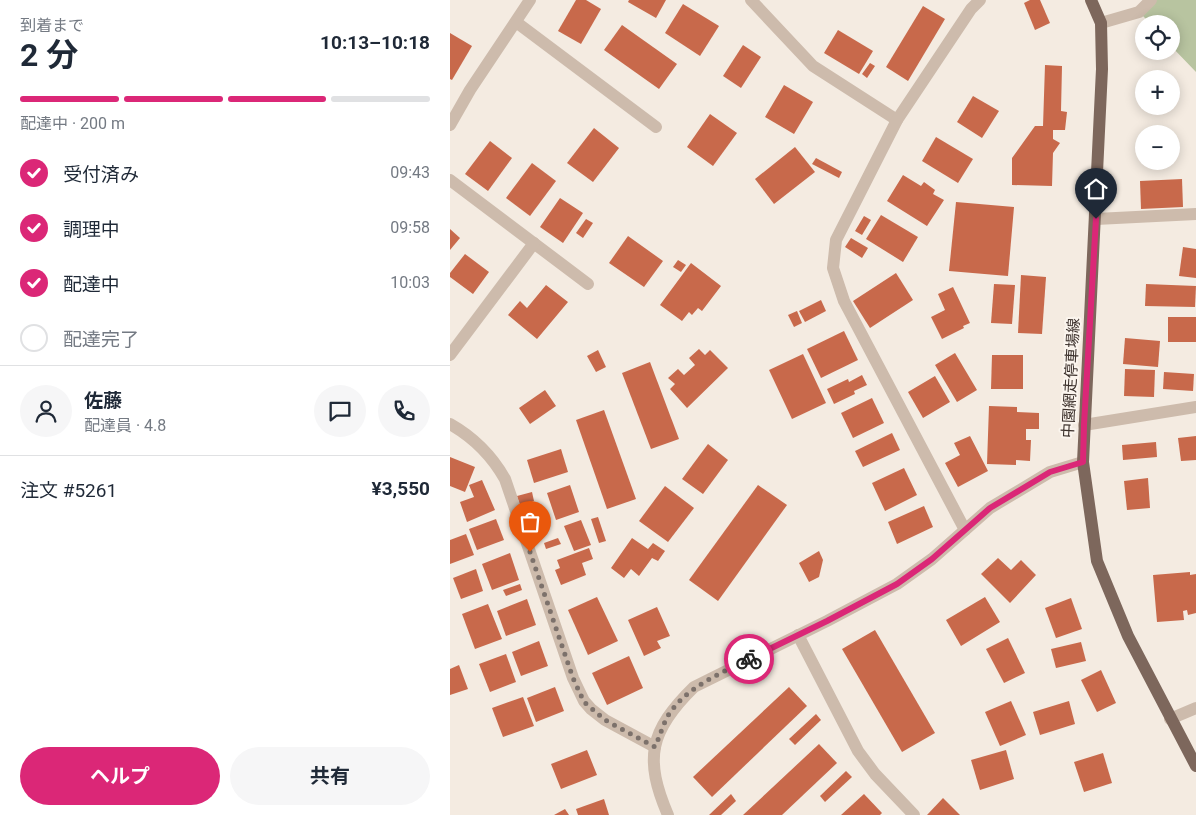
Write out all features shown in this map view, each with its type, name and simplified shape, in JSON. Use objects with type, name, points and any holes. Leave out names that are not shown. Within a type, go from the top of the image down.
[{"type":"main road","name":"中園網走停車場線","points":[[1091,0],[1101,24],[1102,70],[1083,462],[1097,561],[1128,636],[1196,766]]},
{"type":"street","points":[[450,125],[470,90],[530,0]]},
{"type":"street","points":[[751,0],[813,66],[897,120]]},
{"type":"street","points":[[965,530],[844,301],[833,268],[836,240],[897,120],[971,9],[980,0]]},
{"type":"street","points":[[1101,24],[1139,12],[1150,0]]},
{"type":"street","points":[[516,22],[656,127]]},
{"type":"street","points":[[450,180],[588,284]]},
{"type":"street","points":[[1096,219],[1196,214]]},
{"type":"street","points":[[450,355],[534,243]]},
{"type":"street","points":[[1084,425],[1196,407]]},
{"type":"street","points":[[450,424],[484,450],[496,463],[505,479],[573,678],[584,702],[605,720],[655,747]]},
{"type":"street","points":[[668,815],[656,784],[654,772],[655,747],[669,715],[694,688],[897,584],[932,559],[990,508],[1042,476],[1069,465],[1083,462]]},
{"type":"street","points":[[798,636],[858,751],[875,774],[914,815]]},
{"type":"street","points":[[1170,719],[1196,708]]},
{"type":"green space","points":[[1151,0],[1196,0],[1196,72],[1180,55],[1180,15],[1142,15],[1139,12]]},
{"type":"building","points":[[576,0],[586,0],[601,9],[581,44],[558,31]]},
{"type":"building","points":[[629,0],[666,0],[656,18],[628,2]]},
{"type":"building","points":[[1030,0],[1040,0],[1050,23],[1035,30],[1024,3]]},
{"type":"building","points":[[683,4],[719,26],[700,56],[665,33]]},
{"type":"building","points":[[923,6],[945,19],[908,81],[886,67]]},
{"type":"building","points":[[622,25],[677,64],[659,89],[604,50]]},
{"type":"building","points":[[838,30],[873,51],[859,74],[824,53]]},
{"type":"building","points":[[450,33],[472,46],[452,80],[450,79]]},
{"type":"building","points":[[743,45],[761,57],[741,88],[723,76]]},
{"type":"building","points":[[870,63],[875,66],[867,78],[862,74]]},
{"type":"building","points":[[1045,65],[1062,66],[1061,111],[1067,112],[1065,130],[1053,130],[1053,139],[1060,143],[1053,153],[1052,186],[1012,185],[1012,158],[1035,126],[1043,126]]},
{"type":"building","points":[[784,85],[813,102],[794,134],[765,117]]},
{"type":"building","points":[[973,96],[999,111],[982,138],[957,122]]},
{"type":"building","points":[[710,114],[737,133],[713,166],[687,147]]},
{"type":"building","points":[[594,128],[619,148],[593,182],[567,163]]},
{"type":"building","points":[[936,137],[973,159],[958,183],[922,161]]},
{"type":"building","points":[[490,141],[512,158],[488,191],[465,174]]},
{"type":"building","points":[[795,147],[815,172],[774,204],[755,179]]},
{"type":"building","points":[[816,158],[842,172],[839,178],[812,164]]},
{"type":"building","points":[[532,163],[556,181],[530,216],[506,198]]},
{"type":"building","points":[[903,175],[921,186],[924,182],[935,190],[933,194],[944,200],[927,226],[887,201]]},
{"type":"building","points":[[1182,179],[1183,207],[1141,209],[1140,181]]},
{"type":"building","points":[[560,198],[583,213],[563,243],[540,227]]},
{"type":"building","points":[[956,202],[1014,207],[1008,276],[949,271]]},
{"type":"building","points":[[881,215],[918,237],[903,262],[866,239]]},
{"type":"building","points":[[864,216],[871,220],[862,235],[855,231]]},
{"type":"building","points":[[586,219],[593,223],[583,238],[576,233]]},
{"type":"building","points":[[450,229],[460,238],[450,250]]},
{"type":"building","points":[[628,236],[663,261],[644,287],[609,263]]},
{"type":"building","points":[[851,238],[868,248],[862,258],[845,247]]},
{"type":"building","points":[[1183,247],[1196,249],[1196,278],[1179,276]]},
{"type":"building","points":[[465,254],[489,272],[473,294],[450,277],[450,273]]},
{"type":"building","points":[[678,260],[686,265],[681,272],[673,267]]},
{"type":"building","points":[[691,263],[721,286],[702,311],[698,308],[692,315],[689,312],[682,321],[660,305]]},
{"type":"building","points":[[896,273],[913,300],[870,328],[853,301]]},
{"type":"building","points":[[1021,275],[1046,277],[1042,334],[1018,333]]},
{"type":"building","points":[[994,284],[1015,285],[1012,324],[991,323]]},
{"type":"building","points":[[1146,284],[1196,286],[1195,307],[1145,306]]},
{"type":"building","points":[[546,285],[568,302],[537,339],[508,315],[520,301],[527,308]]},
{"type":"building","points":[[953,287],[970,323],[942,339],[931,317],[945,310],[938,294]]},
{"type":"building","points":[[821,300],[826,311],[805,322],[799,311]]},
{"type":"building","points":[[797,311],[802,323],[794,327],[788,315]]},
{"type":"building","points":[[1168,317],[1196,317],[1196,342],[1168,342]]},
{"type":"building","points":[[844,331],[858,360],[821,378],[807,349]]},
{"type":"building","points":[[1125,338],[1160,341],[1158,367],[1123,364]]},
{"type":"building","points":[[699,349],[705,355],[710,350],[728,368],[687,408],[670,389],[675,384],[668,378],[678,369],[684,375],[695,365],[689,358]]},
{"type":"building","points":[[598,350],[606,367],[596,372],[587,356]]},
{"type":"building","points":[[955,353],[977,390],[957,402],[935,365]]},
{"type":"building","points":[[803,354],[826,403],[792,419],[769,370]]},
{"type":"building","points":[[992,355],[1023,355],[1023,389],[991,389]]},
{"type":"building","points":[[650,362],[679,439],[651,449],[622,373]]},
{"type":"building","points":[[1125,369],[1155,370],[1154,397],[1124,396]]},
{"type":"building","points":[[1164,372],[1194,374],[1193,391],[1163,389]]},
{"type":"building","points":[[862,375],[867,385],[854,391],[855,394],[834,404],[827,389],[848,379],[849,382]]},
{"type":"building","points":[[935,376],[950,402],[923,418],[908,392]]},
{"type":"building","points":[[545,390],[556,406],[530,424],[519,408]]},
{"type":"building","points":[[872,398],[884,423],[853,438],[841,413]]},
{"type":"building","points":[[989,406],[1017,407],[1017,412],[1039,413],[1039,429],[1026,429],[1026,440],[1031,440],[1030,461],[1016,460],[1016,465],[987,464]]},
{"type":"building","points":[[604,410],[636,499],[607,509],[576,420]]},
{"type":"building","points":[[892,433],[900,450],[863,467],[855,451]]},
{"type":"building","points":[[970,436],[988,471],[958,487],[945,463],[960,455],[954,443]]},
{"type":"building","points":[[1196,436],[1196,460],[1181,461],[1178,438]]},
{"type":"building","points":[[1156,442],[1157,457],[1123,460],[1122,445]]},
{"type":"building","points":[[708,444],[728,460],[703,494],[682,479]]},
{"type":"building","points":[[561,449],[568,472],[534,483],[527,460]]},
{"type":"building","points":[[450,457],[475,467],[465,492],[450,486]]},
{"type":"building","points":[[904,468],[917,495],[885,511],[872,483]]},
{"type":"building","points":[[1148,478],[1150,508],[1127,510],[1124,481]]},
{"type":"building","points":[[482,480],[495,510],[467,522],[460,502],[474,497],[469,485]]},
{"type":"building","points":[[570,485],[579,512],[556,520],[547,493]]},
{"type":"building","points":[[758,485],[787,505],[718,601],[689,580]]},
{"type":"building","points":[[665,486],[694,508],[668,542],[639,521]]},
{"type":"building","points":[[532,492],[534,501],[520,506],[517,496]]},
{"type":"building","points":[[924,506],[933,527],[897,544],[888,522]]},
{"type":"building","points":[[598,517],[606,541],[599,543],[591,519]]},
{"type":"building","points":[[496,519],[504,540],[477,550],[469,529]]},
{"type":"building","points":[[581,520],[591,545],[574,551],[564,526]]},
{"type":"building","points":[[466,534],[474,555],[450,564],[450,540]]},
{"type":"building","points":[[558,538],[561,544],[546,549],[544,543]]},
{"type":"building","points":[[632,538],[648,549],[653,543],[665,551],[658,561],[652,558],[639,576],[631,569],[624,578],[611,568]]},
{"type":"building","points":[[589,548],[593,559],[582,563],[586,575],[561,585],[555,570],[560,568],[557,560]]},
{"type":"building","points":[[819,551],[823,560],[819,577],[809,582],[799,563]]},
{"type":"building","points":[[510,553],[519,580],[492,590],[482,564]]},
{"type":"building","points":[[998,558],[1011,570],[1021,560],[1036,575],[1010,603],[981,574]]},
{"type":"building","points":[[476,569],[483,591],[461,599],[453,578]]},
{"type":"building","points":[[1190,572],[1190,575],[1196,574],[1196,613],[1188,615],[1187,610],[1183,611],[1184,620],[1157,622],[1153,575]]},
{"type":"building","points":[[520,584],[522,590],[506,596],[503,590]]},
{"type":"building","points":[[597,597],[618,641],[588,655],[568,610]]},
{"type":"building","points":[[985,597],[1000,622],[961,646],[946,620]]},
{"type":"building","points":[[1071,598],[1082,629],[1056,638],[1045,608]]},
{"type":"building","points":[[527,599],[536,625],[506,636],[497,611]]},
{"type":"building","points":[[488,604],[502,639],[475,649],[462,614]]},
{"type":"building","points":[[657,607],[670,636],[657,641],[661,648],[644,656],[628,620]]},
{"type":"building","points":[[875,630],[935,733],[902,752],[842,649]]},
{"type":"building","points":[[1008,638],[1025,673],[1004,683],[986,649]]},
{"type":"building","points":[[539,641],[548,666],[521,676],[512,652]]},
{"type":"building","points":[[1081,642],[1086,661],[1056,668],[1051,649]]},
{"type":"building","points":[[506,654],[516,682],[490,692],[479,664]]},
{"type":"building","points":[[629,656],[643,688],[607,705],[592,673]]},
{"type":"building","points":[[459,665],[468,689],[450,695],[450,669]]},
{"type":"building","points":[[1101,670],[1116,703],[1097,712],[1081,680]]},
{"type":"building","points":[[555,687],[564,711],[536,722],[527,698]]},
{"type":"building","points":[[789,687],[807,706],[712,797],[693,777]]},
{"type":"building","points":[[523,697],[534,726],[503,737],[492,708]]},
{"type":"building","points":[[1011,701],[1026,735],[1000,746],[985,712]]},
{"type":"building","points":[[1069,701],[1075,724],[1040,735],[1033,712]]},
{"type":"building","points":[[816,714],[821,720],[795,745],[789,739]]},
{"type":"building","points":[[819,744],[837,763],[782,815],[743,815]]},
{"type":"building","points":[[587,750],[597,775],[561,789],[551,764]]},
{"type":"building","points":[[1006,750],[1014,779],[980,790],[971,760]]},
{"type":"building","points":[[1103,753],[1112,783],[1084,792],[1074,762]]},
{"type":"building","points":[[846,771],[852,777],[825,802],[820,796]]},
{"type":"building","points":[[731,794],[736,801],[721,815],[709,815]]},
{"type":"building","points":[[864,794],[882,813],[880,815],[841,815]]},
{"type":"building","points":[[943,798],[960,815],[927,815]]},
{"type":"building","points":[[604,799],[609,815],[578,815],[576,809]]},
{"type":"building","points":[[565,809],[569,815],[554,815]]},
{"type":"way so far","points":[[530,552],[573,678],[584,702],[605,720],[655,747],[669,715],[679,702],[694,688],[749,659]]},
{"type":"route","points":[[749,659],[897,584],[932,559],[990,508],[1012,493],[1050,472],[1083,462],[1096,219]]}]
